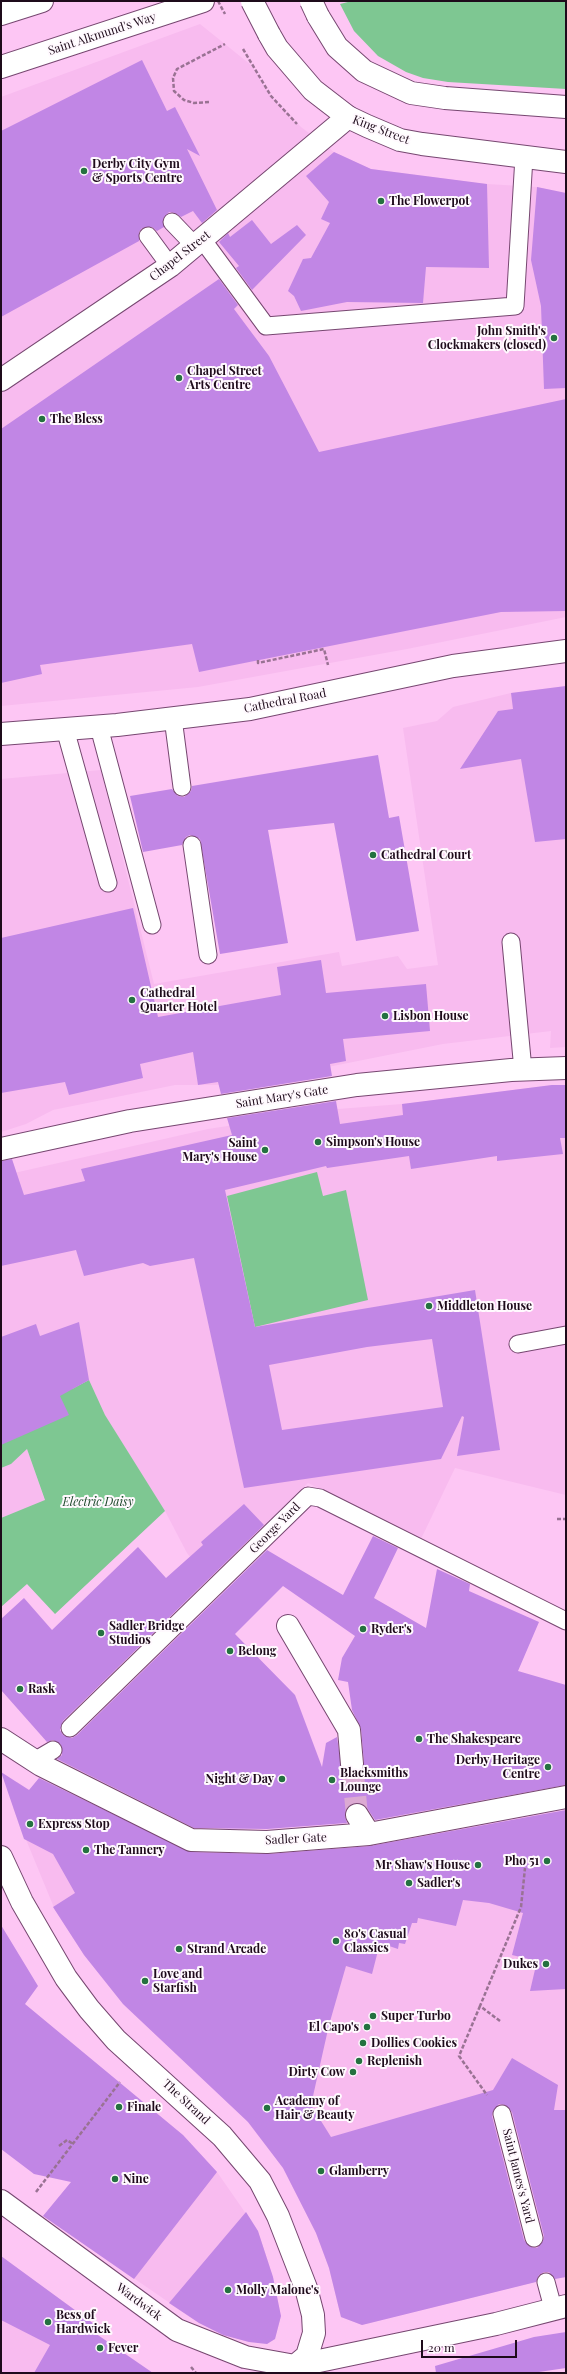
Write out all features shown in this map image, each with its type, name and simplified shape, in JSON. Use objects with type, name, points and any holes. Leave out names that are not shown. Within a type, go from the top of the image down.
[{"type":"street","points":[[1,14],[42,1]]},
{"type":"street","name":"Saint Alkmund's Way","points":[[1,67],[203,1]]},
{"type":"street","name":"King Street","points":[[252,1],[277,48],[313,90],[348,117],[400,140],[566,162]]},
{"type":"street","points":[[314,8],[337,47],[364,71],[411,93],[445,98],[566,107]]},
{"type":"street","name":"Chapel Street","points":[[1,380],[170,266],[348,117]]},
{"type":"street","name":"Cathedral Road","points":[[1,734],[99,727],[250,709],[453,666],[566,651]]},
{"type":"street","name":"Saint Mary's Gate","points":[[1,1149],[130,1121],[357,1085],[524,1070],[566,1068]]},
{"type":"street","points":[[288,1626],[349,1730],[352,1764]]},
{"type":"street","name":"Sadler Gate","points":[[1,1739],[43,1758],[191,1840],[267,1842],[369,1834],[566,1797]]},
{"type":"street","points":[[357,1815],[369,1834]]},
{"type":"street","name":"The Strand","points":[[1,1857],[22,1902],[62,1971],[89,2009],[116,2040],[222,2136],[260,2181],[283,2230],[306,2288],[313,2315],[314,2333],[307,2356],[296,2369]]},
{"type":"street","name":"Wardwick","points":[[1,2201],[177,2330],[245,2357],[296,2369]]},
{"type":"street","points":[[296,2369],[496,2324],[559,2307]]},
{"type":"lane","points":[[172,222],[199,243],[266,326],[355,317],[515,306],[524,157]]},
{"type":"lane","points":[[148,236],[170,266]]},
{"type":"lane","points":[[173,718],[182,787]]},
{"type":"lane","points":[[99,727],[152,925]]},
{"type":"lane","points":[[65,729],[108,883]]},
{"type":"lane","points":[[192,845],[208,955]]},
{"type":"lane","points":[[511,942],[524,1070]]},
{"type":"lane","points":[[518,1344],[566,1335]]},
{"type":"lane","name":"George Yard","points":[[70,1728],[308,1496],[320,1498],[566,1621]]},
{"type":"lane","name":"Saint James's Yard","points":[[502,2114],[534,2238]]},
{"type":"lane","points":[[546,2282],[559,2307]]},
{"type":"path","points":[[209,102],[194,103],[184,100],[174,91],[173,78],[177,69],[225,44]]},
{"type":"path","points":[[241,45],[271,96],[301,128],[321,140]]},
{"type":"path","points":[[258,660],[258,663],[324,649],[335,690]]},
{"type":"path","points":[[557,1519],[566,1519]]},
{"type":"path","points":[[502,2114],[459,2056],[521,1907],[525,1868]]},
{"type":"path","points":[[480,2006],[500,2021]]},
{"type":"path","points":[[51,2173],[120,2082]]},
{"type":"path","points":[[59,2146],[67,2140],[73,2144]]},
{"type":"shaded area","points":[[200,24],[251,65],[271,96],[301,127],[334,152],[371,169],[487,184],[537,187],[566,193],[566,617],[407,649],[198,687],[1,706],[1,97]]},
{"type":"shaded area","points":[[566,686],[566,1047],[550,1048],[551,1031],[443,1044],[303,1072],[216,1085],[175,1085],[53,1110],[26,1124],[1,1132],[1,779],[101,770],[154,984],[339,952],[342,966],[398,956],[407,969],[438,965],[403,728],[437,721],[453,707],[511,693]]},
{"type":"shaded area","points":[[552,1085],[566,1085],[566,1495],[455,1468],[421,1539],[308,1483],[210,1581],[187,1553],[165,1511],[105,1415],[89,1381],[72,1390],[1,1381],[1,1176],[208,1129],[338,1109],[402,1104]]},
{"type":"shaded area","points":[[27,1449],[45,1501],[1,1518],[1,1468],[11,1464]]},
{"type":"shaded area","points":[[17,1782],[33,1792],[171,1852],[260,1866],[566,1810],[566,2277],[535,2282],[362,2325],[341,2317],[329,2268],[316,2233],[283,2168],[247,2121],[124,2005],[84,1955],[55,1910],[13,1808],[15,1807]]},
{"type":"shaded area","points":[[140,2100],[183,2135],[217,2172],[258,2231],[273,2277],[281,2316],[275,2339],[267,2344],[249,2342],[224,2335],[199,2323],[43,2216]]},
{"type":"shaded area","points":[[1,2256],[94,2324],[92,2331],[151,2373],[1,2373]]},
{"type":"green space","points":[[352,1],[566,1],[566,89],[448,82],[423,78],[406,72],[378,56],[354,31],[340,4]]},
{"type":"green space","points":[[317,1172],[323,1196],[346,1190],[368,1300],[255,1327],[227,1196]]},
{"type":"green space","name":"Electric Daisy","points":[[89,1380],[105,1415],[165,1511],[55,1614],[27,1584],[1,1607],[1,1518],[45,1500],[27,1449],[11,1464],[1,1468],[1,1381],[72,1389]]},
{"type":"building","name":"Derby City Gym & Sports Centre","points":[[142,60],[167,111],[175,107],[200,156],[187,149],[217,210],[202,223],[193,211],[181,217],[175,213],[169,212],[163,219],[164,227],[157,231],[152,227],[142,228],[139,232],[139,241],[1,317],[1,131]]},
{"type":"building","points":[[334,152],[371,169],[487,184],[489,268],[426,267],[423,303],[347,302],[301,311],[294,296],[288,291],[303,259],[311,258],[330,223],[321,219],[329,202],[306,176]]},
{"type":"building","points":[[537,187],[566,193],[566,388],[544,389],[541,306],[531,260]]},
{"type":"building","points":[[252,220],[271,244],[297,225],[306,235],[252,290],[236,268],[239,266],[219,242],[228,233],[230,237]]},
{"type":"building","points":[[219,279],[238,305],[234,309],[269,356],[319,452],[566,399],[566,611],[501,612],[199,672],[192,644],[40,665],[42,674],[1,683],[1,429]]},
{"type":"building","points":[[566,686],[566,839],[535,842],[521,759],[460,769],[498,711],[513,709],[511,693]]},
{"type":"building","name":"Cathedral Court","points":[[378,755],[389,818],[399,816],[419,931],[356,941],[334,823],[268,830],[288,943],[220,954],[200,839],[190,835],[186,837],[182,845],[143,852],[130,796],[172,789],[178,796],[184,797],[191,791],[192,786]]},
{"type":"building","points":[[133,908],[158,1017],[281,995],[277,967],[321,960],[326,993],[426,984],[430,1031],[343,1039],[346,1061],[330,1064],[332,1076],[221,1094],[218,1082],[198,1085],[193,1052],[140,1064],[143,1078],[69,1095],[65,1082],[1,1093],[1,938]]},
{"type":"building","points":[[552,1085],[566,1085],[566,1138],[560,1138],[563,1154],[497,1161],[497,1156],[411,1169],[409,1156],[327,1168],[326,1166],[225,1190],[255,1327],[475,1290],[500,1450],[457,1456],[464,1417],[462,1416],[441,1459],[244,1488],[194,1258],[150,1266],[143,1263],[84,1276],[76,1250],[1,1266],[1,1161],[12,1159],[24,1195],[85,1181],[81,1169],[232,1135],[227,1118],[336,1101],[340,1124],[403,1115],[402,1104]],"holes":[[[432,1339],[443,1407],[282,1430],[269,1365],[367,1347]]]},
{"type":"building","points":[[79,1322],[89,1380],[60,1396],[69,1415],[1,1445],[1,1337],[36,1324],[40,1336]]},
{"type":"building","points":[[244,1504],[264,1525],[63,1721],[60,1730],[63,1735],[72,1738],[77,1735],[267,1550],[343,1595],[373,1536],[398,1548],[374,1598],[426,1628],[437,1569],[470,1584],[469,1591],[539,1622],[518,1671],[566,1685],[566,1785],[375,1820],[367,1808],[362,1804],[356,1803],[350,1805],[346,1810],[345,1816],[347,1823],[267,1829],[194,1828],[57,1759],[62,1755],[61,1745],[53,1740],[47,1742],[1,1690],[1,1619],[24,1598],[52,1630],[138,1547],[166,1578],[203,1545],[201,1542]],"holes":[[[283,1586],[355,1636],[342,1658],[338,1680],[348,1682],[352,1710],[361,1729],[364,1763],[363,1770],[359,1774],[347,1775],[342,1771],[337,1737],[326,1743],[322,1767],[295,1695],[235,1634]]]},
{"type":"building","points":[[1,1772],[29,1790],[39,1778],[191,1852],[268,1854],[370,1846],[566,1810],[566,1989],[530,1991],[537,1961],[512,1955],[523,1913],[489,1903],[463,1900],[456,1926],[418,1918],[417,1923],[412,1923],[405,1944],[399,1943],[398,1949],[380,1943],[372,1974],[346,1966],[329,2025],[311,2105],[331,2137],[493,2090],[512,2058],[558,2085],[554,2110],[566,2110],[566,2277],[555,2279],[549,2272],[544,2272],[539,2275],[536,2282],[362,2325],[341,2317],[329,2268],[316,2233],[283,2168],[248,2122],[123,2004],[84,1955],[53,1907],[75,1893],[53,1854],[24,1839]],"holes":[[[499,2104],[505,2105],[512,2112],[544,2236],[543,2241],[537,2248],[531,2247],[524,2240],[492,2116],[493,2111]]]},
{"type":"building","points":[[1,1925],[38,1986],[25,2004],[183,2135],[217,2172],[134,2279],[43,2216],[71,2182],[34,2174],[1,2149]]},
{"type":"building","name":"Molly Malone's","points":[[246,2212],[258,2231],[273,2277],[281,2316],[275,2339],[267,2344],[249,2342],[223,2335],[199,2323],[169,2303]]},
{"type":"building","name":"Bess of Hardwick","points":[[1,2256],[94,2324],[92,2331],[153,2373],[34,2373],[50,2345],[1,2320]]},
{"type":"building","points":[[566,2332],[566,2368],[532,2373],[436,2373],[435,2366],[534,2337]]},
{"type":"tunnel","points":[[352,1764],[357,1815]]},
{"type":"place","name":"Derby City Gym & Sports Centre","points":[[84,171]]},
{"type":"place","name":"The Flowerpot","points":[[381,201]]},
{"type":"place","name":"John Smith's Clockmakers (closed)","points":[[554,338]]},
{"type":"place","name":"Chapel Street Arts Centre","points":[[179,378]]},
{"type":"place","name":"The Bless","points":[[42,419]]},
{"type":"place","name":"Cathedral Court","points":[[373,855]]},
{"type":"place","name":"Cathedral Quarter Hotel","points":[[132,1000]]},
{"type":"place","name":"Lisbon House","points":[[385,1016]]},
{"type":"place","name":"Simpson's House","points":[[318,1142]]},
{"type":"place","name":"Saint Mary's House","points":[[265,1150]]},
{"type":"place","name":"Middleton House","points":[[429,1306]]},
{"type":"place","name":"Ryder's","points":[[363,1629]]},
{"type":"place","name":"Sadler Bridge Studios","points":[[101,1633]]},
{"type":"place","name":"Belong","points":[[230,1651]]},
{"type":"place","name":"Rask","points":[[20,1689]]},
{"type":"place","name":"The Shakespeare","points":[[419,1739]]},
{"type":"place","name":"Derby Heritage Centre","points":[[548,1767]]},
{"type":"place","name":"Night & Day","points":[[282,1779]]},
{"type":"place","name":"Blacksmiths Lounge","points":[[332,1780]]},
{"type":"place","name":"Express Stop","points":[[30,1824]]},
{"type":"place","name":"The Tannery","points":[[86,1850]]},
{"type":"place","name":"Pho 51","points":[[547,1861]]},
{"type":"place","name":"Mr Shaw's House","points":[[478,1865]]},
{"type":"place","name":"Sadler's","points":[[409,1883]]},
{"type":"place","name":"80's Casual Classics","points":[[336,1941]]},
{"type":"place","name":"Strand Arcade","points":[[179,1949]]},
{"type":"place","name":"Dukes","points":[[546,1964]]},
{"type":"place","name":"Love and Starfish","points":[[145,1981]]},
{"type":"place","name":"Super Turbo","points":[[373,2016]]},
{"type":"place","name":"El Capo's","points":[[367,2027]]},
{"type":"place","name":"Dollies Cookies","points":[[363,2043]]},
{"type":"place","name":"Replenish","points":[[359,2061]]},
{"type":"place","name":"Dirty Cow","points":[[353,2072]]},
{"type":"place","name":"Finale","points":[[119,2107]]},
{"type":"place","name":"Academy of Hair & Beauty","points":[[267,2108]]},
{"type":"place","name":"Glamberry","points":[[321,2171]]},
{"type":"place","name":"Nine","points":[[115,2179]]},
{"type":"place","name":"Molly Malone's","points":[[228,2290]]},
{"type":"place","name":"Bess of Hardwick","points":[[48,2322]]},
{"type":"place","name":"Fever","points":[[100,2348]]}]
